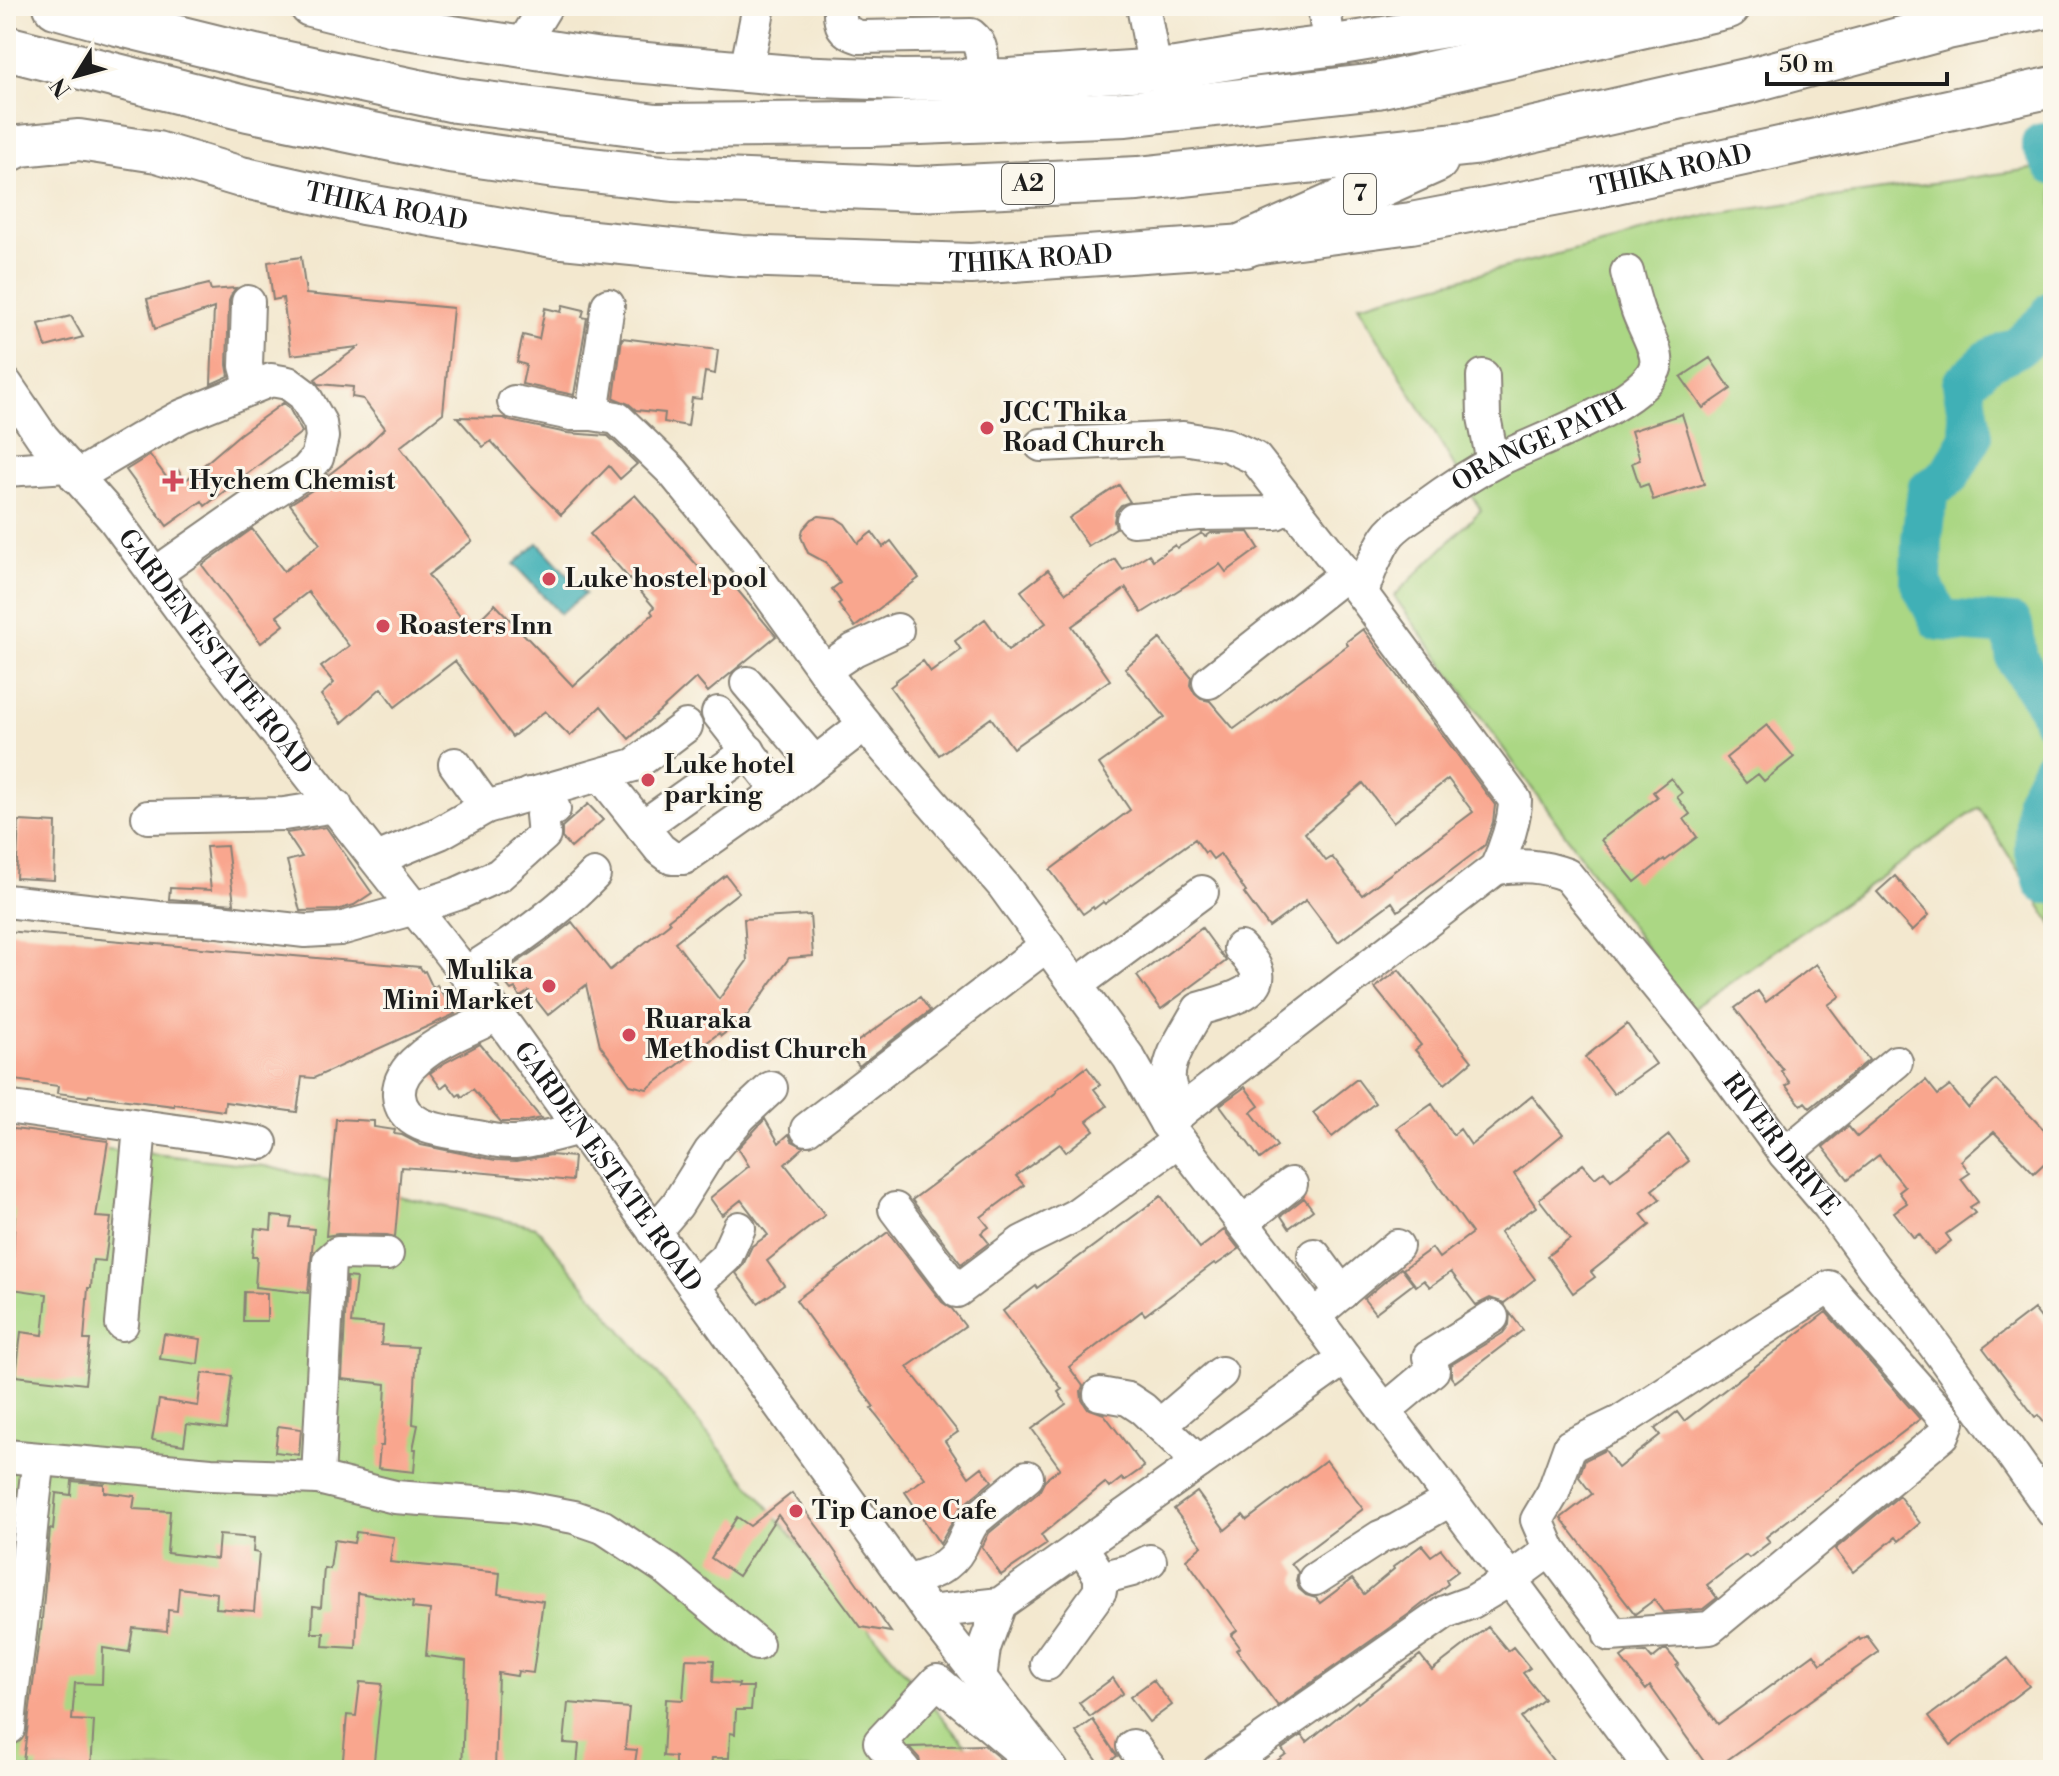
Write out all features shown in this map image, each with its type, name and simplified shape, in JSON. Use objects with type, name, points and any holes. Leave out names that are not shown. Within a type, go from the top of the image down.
[{"type":"highway","points":[[56,6],[255,57],[455,100],[656,126],[884,123],[1126,114],[1173,109],[1377,86],[1728,6]]},
{"type":"highway","name":"A2","points":[[6,48],[248,109],[450,151],[673,179],[918,189],[1122,180],[1474,143],[1751,80],[1947,27],[2046,6]]},
{"type":"highway","name":"7","points":[[1245,245],[1474,143]]},
{"type":"main road","points":[[310,6],[377,14],[394,27],[601,59],[792,76],[902,80],[1067,76],[1155,70],[1329,46],[1574,6]]},
{"type":"main road","name":"THIKA ROAD","points":[[6,153],[20,146],[79,140],[157,152],[241,177],[363,204],[553,237],[741,256],[971,264],[1245,245],[1411,223],[1584,190],[2053,87]]},
{"type":"street","points":[[521,47],[546,6]]},
{"type":"street","points":[[746,71],[759,6]]},
{"type":"street","points":[[840,6],[842,27],[860,37],[971,35],[977,39],[981,49],[982,79]]},
{"type":"street","points":[[1143,6],[1155,70]]},
{"type":"street","points":[[1324,6],[1329,46]]},
{"type":"street","name":"ORANGE PATH","points":[[1354,584],[1393,530],[1441,494],[1493,462],[1590,418],[1634,392],[1651,375],[1656,367],[1656,355],[1637,310],[1627,272]]},
{"type":"street","points":[[248,302],[246,366],[252,387]]},
{"type":"street","points":[[592,414],[608,305]]},
{"type":"street","points":[[1483,376],[1484,417],[1493,462]]},
{"type":"street","points":[[6,470],[72,471],[182,416],[271,380],[288,383],[304,395],[320,423],[322,437],[317,458],[306,471],[155,574]]},
{"type":"street","name":"GARDEN ESTATE ROAD","points":[[6,384],[42,437],[114,519],[195,629],[498,1015],[906,1581],[1052,1770]]},
{"type":"street","points":[[514,402],[571,414],[617,418],[673,472],[744,559],[865,724],[1003,885],[1243,1222],[1647,1768]]},
{"type":"street","points":[[895,1209],[957,1291],[1022,1242],[1076,1215],[1176,1124],[1496,868],[1515,814],[1515,800],[1354,584],[1250,454],[1227,445],[1183,438],[1041,445]]},
{"type":"street","points":[[1133,520],[1199,514],[1276,513],[1291,503]]},
{"type":"street","points":[[1209,682],[1354,584]]},
{"type":"street","points":[[824,670],[854,650],[897,630]]},
{"type":"street","points":[[747,683],[815,763]]},
{"type":"street","points":[[718,713],[779,791]]},
{"type":"street","points":[[601,775],[667,855],[684,858],[779,791],[865,724]]},
{"type":"street","points":[[377,859],[440,833],[486,807],[634,765],[686,726]]},
{"type":"street","points":[[642,827],[749,751]]},
{"type":"street","points":[[455,764],[486,807]]},
{"type":"street","points":[[6,901],[305,931],[340,929],[457,894],[499,875],[544,835],[542,815],[554,809],[529,794]]},
{"type":"street","points":[[148,817],[284,814],[336,806]]},
{"type":"street","name":"RIVER DRIVE","points":[[1496,868],[1525,865],[1548,868],[1567,875],[1703,1042],[1785,1154],[1908,1309],[2053,1512]]},
{"type":"street","points":[[466,973],[558,910],[594,875]]},
{"type":"street","points":[[1076,985],[1202,892]]},
{"type":"street","points":[[807,1129],[1047,945]]},
{"type":"street","points":[[1176,1124],[1169,1068],[1199,1009],[1244,994],[1254,986],[1255,968],[1240,948]]},
{"type":"street","points":[[498,1015],[440,1043],[418,1059],[403,1075],[398,1090],[400,1106],[420,1124],[492,1140],[515,1142],[580,1128]]},
{"type":"street","points":[[1785,1154],[1896,1062]]},
{"type":"street","points":[[654,1232],[677,1205],[710,1152],[771,1088]]},
{"type":"street","points":[[6,1107],[261,1143]]},
{"type":"street","points":[[122,1324],[140,1127]]},
{"type":"street","points":[[1243,1222],[1291,1184]]},
{"type":"street","points":[[694,1286],[726,1257],[739,1228]]},
{"type":"street","points":[[1314,1316],[1397,1246]]},
{"type":"street","points":[[318,1478],[329,1261],[338,1253],[387,1254]]},
{"type":"street","points":[[1314,1255],[1342,1293]]},
{"type":"street","points":[[1829,1287],[1948,1422],[1943,1435],[1710,1628],[1610,1635],[1609,1629],[1550,1550],[1537,1520],[1553,1493],[1570,1446],[1620,1422],[1829,1287]]},
{"type":"street","points":[[1384,1411],[1433,1370],[1429,1357],[1492,1317]]},
{"type":"street","points":[[929,1612],[1000,1604],[1345,1358]]},
{"type":"street","points":[[1160,1425],[1221,1373]]},
{"type":"street","points":[[1100,1394],[1128,1399],[1143,1409],[1199,1462]]},
{"type":"street","points":[[6,1456],[211,1474],[318,1478],[395,1497],[515,1506],[574,1517],[603,1527],[668,1570],[757,1644]]},
{"type":"street","points":[[9,1728],[39,1460]]},
{"type":"street","points":[[906,1581],[938,1571],[946,1565],[959,1551],[975,1520],[1027,1477]]},
{"type":"street","points":[[1315,1579],[1380,1537],[1450,1500]]},
{"type":"street","points":[[1047,1664],[1100,1591],[1101,1578],[1081,1546]]},
{"type":"street","points":[[1219,1770],[1445,1612],[1472,1602],[1550,1550]]},
{"type":"street","points":[[1101,1578],[1132,1570],[1150,1561]]},
{"type":"street","points":[[980,1679],[984,1648],[1000,1604]]},
{"type":"street","points":[[904,1770],[880,1742],[937,1681],[1044,1770]]},
{"type":"street","points":[[1242,1770],[1292,1728],[1310,1706]]},
{"type":"green space","points":[[2053,166],[2053,926],[1979,808],[1691,1010],[1394,596],[1481,510],[1358,305],[1714,214]]},
{"type":"green space","points":[[6,1138],[264,1166],[536,1227],[986,1770],[6,1770]]},
{"type":"water","name":"Luke hostel pool","points":[[538,543],[585,594],[560,614],[514,564]]},
{"type":"building","points":[[301,257],[306,294],[453,308],[443,413],[400,447],[472,541],[428,575],[470,629],[495,604],[573,686],[653,614],[651,611],[654,607],[590,534],[635,495],[719,590],[730,581],[776,636],[708,692],[696,678],[629,739],[601,706],[570,736],[545,711],[512,737],[455,661],[395,707],[381,688],[342,723],[321,695],[334,683],[321,667],[349,646],[308,592],[277,616],[284,625],[261,643],[202,565],[252,529],[284,571],[320,544],[290,504],[317,487],[385,428],[363,399],[352,397],[353,387],[319,384],[315,379],[358,347],[291,355],[283,298],[273,300],[268,262]]},
{"type":"building","points":[[209,284],[211,290],[236,288],[229,301],[229,376],[211,384],[214,308],[155,329],[147,299]]},
{"type":"building","points":[[563,305],[584,310],[582,317],[587,318],[574,395],[522,384],[526,365],[517,362],[523,335],[539,339],[545,308],[561,312]]},
{"type":"building","points":[[71,316],[83,337],[46,347],[39,324]]},
{"type":"building","points":[[622,338],[718,350],[715,374],[705,372],[701,399],[692,398],[688,426],[664,422],[665,413],[636,410],[614,398]]},
{"type":"building","points":[[1710,358],[1731,389],[1703,408],[1681,377]]},
{"type":"building","points":[[283,403],[302,432],[205,506],[202,501],[167,526],[126,470],[150,455],[167,478],[178,470],[185,481],[240,434]]},
{"type":"building","points":[[1682,414],[1704,484],[1653,500],[1648,484],[1640,487],[1632,463],[1640,460],[1631,431]]},
{"type":"building","points":[[457,417],[504,418],[567,433],[608,436],[637,464],[620,479],[609,466],[561,515],[491,441],[483,447]]},
{"type":"building","points":[[1119,485],[1130,502],[1116,511],[1116,528],[1088,546],[1069,518]]},
{"type":"building","points":[[819,516],[836,518],[845,524],[858,543],[872,532],[883,547],[891,541],[919,578],[855,627],[838,604],[841,602],[832,589],[840,583],[825,562],[808,553],[801,537],[803,529]]},
{"type":"building","points":[[1249,532],[1259,548],[1226,572],[1220,564],[1142,613],[1126,588],[1072,626],[1110,680],[1013,748],[991,718],[939,755],[890,687],[923,661],[931,672],[961,650],[955,641],[985,619],[1008,650],[1046,623],[1021,591],[1048,570],[1066,593],[1115,559],[1123,570],[1149,554],[1153,560],[1175,545],[1177,548],[1202,533],[1205,537],[1211,533]]},
{"type":"building","points":[[1363,629],[1495,805],[1485,845],[1398,911],[1392,902],[1338,942],[1306,900],[1269,927],[1220,854],[1213,859],[1195,839],[1105,904],[1103,902],[1083,914],[1050,870],[1130,810],[1099,764],[1165,717],[1125,668],[1160,639],[1191,677],[1190,685],[1195,694],[1210,701],[1234,729],[1348,645],[1346,642]],"holes":[[[1448,779],[1473,812],[1362,895],[1332,857],[1326,861],[1305,833],[1363,783],[1393,822]]]},
{"type":"building","points":[[1767,725],[1794,757],[1764,781],[1758,774],[1746,783],[1726,758]]},
{"type":"building","points":[[1671,778],[1682,793],[1677,797],[1690,814],[1684,819],[1697,837],[1635,882],[1601,840],[1657,797],[1653,792]]},
{"type":"building","points":[[588,804],[603,820],[571,848],[562,838],[562,827]]},
{"type":"building","points":[[19,821],[56,823],[54,880],[16,878]]},
{"type":"building","points":[[326,827],[372,893],[354,905],[337,910],[300,911],[287,861],[302,857],[286,833]]},
{"type":"building","points":[[227,846],[234,904],[169,899],[170,888],[211,890],[206,847]]},
{"type":"building","points":[[726,875],[739,892],[675,942],[719,999],[747,961],[744,919],[810,915],[813,956],[789,958],[748,1015],[721,1036],[719,1033],[647,1089],[630,1085],[600,1045],[586,985],[548,1015],[529,991],[520,997],[515,988],[511,990],[499,975],[572,922],[610,970]]},
{"type":"building","points":[[1895,876],[1929,915],[1912,931],[1877,892]]},
{"type":"building","points":[[1202,928],[1226,961],[1161,1009],[1137,976]]},
{"type":"building","points":[[6,931],[420,967],[433,988],[437,985],[455,1014],[314,1078],[302,1077],[297,1112],[225,1102],[224,1111],[57,1093],[58,1086],[7,1079],[12,1032],[7,1032],[11,992],[6,991]]},
{"type":"building","points":[[1816,964],[1840,996],[1828,1005],[1869,1060],[1810,1108],[1805,1102],[1801,1105],[1786,1086],[1790,1083],[1783,1070],[1735,1008],[1758,991],[1766,1002]]},
{"type":"building","points":[[1399,970],[1472,1061],[1445,1084],[1415,1050],[1421,1045],[1375,988]]},
{"type":"building","points":[[920,997],[930,1011],[859,1066],[847,1049]]},
{"type":"building","points":[[1627,1024],[1656,1064],[1614,1094],[1585,1057]]},
{"type":"building","points":[[480,1044],[541,1118],[501,1122],[473,1089],[462,1097],[460,1094],[457,1096],[447,1083],[441,1088],[430,1073]]},
{"type":"building","points":[[1087,1067],[1100,1085],[1094,1089],[1107,1106],[1087,1121],[1094,1130],[1066,1152],[1060,1144],[1016,1176],[1024,1185],[981,1217],[989,1227],[981,1233],[989,1243],[961,1264],[912,1200]]},
{"type":"building","points":[[1357,1079],[1375,1103],[1332,1137],[1313,1113]]},
{"type":"building","points":[[1926,1080],[1938,1095],[1950,1086],[1968,1108],[1996,1080],[2053,1139],[2053,1155],[2034,1173],[1994,1132],[1961,1161],[1970,1173],[1961,1179],[1978,1202],[1970,1207],[1975,1213],[1946,1234],[1951,1241],[1934,1254],[1919,1234],[1914,1238],[1894,1212],[1907,1203],[1899,1192],[1905,1187],[1879,1155],[1848,1179],[1823,1147],[1848,1126],[1857,1137]]},
{"type":"building","points":[[1245,1087],[1259,1106],[1251,1112],[1277,1146],[1260,1159],[1220,1105]]},
{"type":"building","points":[[1532,1096],[1563,1134],[1514,1174],[1536,1207],[1500,1232],[1535,1279],[1504,1303],[1490,1298],[1476,1305],[1451,1272],[1430,1287],[1424,1280],[1416,1286],[1403,1269],[1432,1248],[1439,1258],[1472,1233],[1397,1128],[1432,1104],[1453,1135],[1460,1129],[1471,1145]]},
{"type":"building","points":[[336,1119],[374,1121],[374,1127],[395,1130],[394,1134],[421,1145],[495,1160],[517,1161],[551,1155],[574,1157],[572,1181],[401,1167],[395,1237],[326,1236]]},
{"type":"building","points":[[765,1119],[779,1143],[789,1134],[792,1141],[804,1147],[785,1164],[825,1215],[767,1261],[784,1285],[758,1303],[736,1273],[752,1246],[768,1235],[741,1200],[722,1215],[710,1198],[749,1166],[738,1148]]},
{"type":"building","points":[[6,1128],[108,1141],[96,1217],[111,1218],[105,1261],[93,1260],[91,1288],[88,1288],[84,1340],[90,1340],[85,1384],[16,1376],[21,1332],[43,1335],[47,1294],[12,1289],[13,1285],[6,1284],[6,1259],[13,1260],[15,1209],[11,1209],[12,1185],[6,1184]]},
{"type":"building","points":[[1669,1135],[1689,1161],[1652,1190],[1660,1199],[1641,1214],[1650,1225],[1591,1272],[1595,1277],[1573,1293],[1547,1256],[1570,1239],[1539,1199],[1583,1164],[1595,1178],[1604,1171],[1611,1180]]},
{"type":"building","points":[[1161,1196],[1200,1248],[1224,1230],[1239,1249],[1216,1265],[1214,1263],[1145,1315],[1142,1311],[1069,1367],[1083,1386],[1082,1400],[1087,1408],[1104,1414],[1144,1467],[1109,1488],[1105,1483],[1041,1535],[1047,1544],[1001,1575],[982,1547],[989,1533],[1039,1492],[1045,1480],[1060,1468],[1032,1429],[1066,1404],[1058,1392],[1062,1389],[1003,1311]]},
{"type":"building","points":[[1304,1198],[1313,1210],[1289,1228],[1281,1216]]},
{"type":"building","points":[[272,1216],[292,1218],[290,1227],[314,1229],[308,1293],[255,1287],[257,1257],[252,1257],[255,1228],[271,1230]]},
{"type":"building","points":[[888,1232],[942,1302],[965,1326],[907,1367],[958,1432],[945,1441],[969,1477],[982,1467],[992,1481],[960,1508],[940,1544],[905,1492],[925,1478],[871,1408],[874,1407],[796,1300]]},
{"type":"building","points":[[1401,1268],[1413,1284],[1375,1313],[1364,1299]]},
{"type":"building","points":[[347,1277],[356,1278],[351,1323],[383,1326],[381,1345],[417,1347],[413,1424],[418,1425],[413,1449],[416,1449],[414,1472],[378,1468],[380,1446],[383,1446],[386,1384],[342,1379]]},
{"type":"building","points":[[244,1292],[267,1293],[267,1321],[243,1321]]},
{"type":"building","points":[[2034,1309],[2053,1334],[2053,1434],[2038,1415],[2035,1417],[1983,1348]]},
{"type":"building","points":[[1826,1312],[1920,1419],[1766,1537],[1770,1542],[1749,1558],[1746,1555],[1707,1585],[1717,1598],[1703,1609],[1663,1612],[1654,1600],[1635,1614],[1561,1518],[1592,1494],[1579,1477],[1585,1460],[1605,1450],[1618,1468],[1660,1435],[1655,1429],[1677,1412],[1684,1421]]},
{"type":"building","points":[[1510,1313],[1523,1330],[1455,1382],[1451,1377],[1451,1365],[1503,1333],[1509,1325]]},
{"type":"building","points":[[164,1334],[201,1339],[198,1364],[160,1359]]},
{"type":"building","points":[[202,1373],[232,1376],[226,1429],[187,1424],[184,1445],[152,1440],[159,1400],[198,1406]]},
{"type":"building","points":[[278,1426],[301,1429],[299,1455],[275,1452]]},
{"type":"building","points":[[1326,1460],[1363,1509],[1291,1563],[1298,1572],[1296,1581],[1299,1589],[1306,1595],[1320,1603],[1352,1579],[1364,1594],[1422,1545],[1431,1556],[1441,1549],[1458,1571],[1446,1580],[1448,1584],[1412,1612],[1278,1706],[1236,1650],[1240,1647],[1231,1635],[1237,1630],[1186,1559],[1202,1546],[1174,1509],[1197,1492],[1225,1530],[1243,1515],[1247,1520]]},
{"type":"building","points":[[72,1481],[104,1484],[104,1492],[135,1496],[133,1509],[170,1511],[167,1553],[217,1559],[219,1535],[254,1538],[253,1552],[259,1553],[254,1611],[216,1608],[217,1593],[179,1588],[177,1611],[168,1610],[167,1631],[133,1628],[129,1652],[103,1648],[102,1684],[75,1683],[72,1720],[94,1721],[91,1770],[37,1770],[38,1764],[23,1762],[41,1630],[50,1529],[53,1530],[56,1493],[71,1495]]},
{"type":"building","points":[[792,1493],[891,1632],[861,1627],[778,1515],[738,1576],[711,1558],[737,1517],[750,1526]]},
{"type":"building","points":[[1899,1496],[1920,1523],[1899,1541],[1896,1537],[1853,1572],[1835,1549]]},
{"type":"building","points":[[356,1532],[394,1537],[390,1562],[500,1573],[498,1594],[543,1601],[533,1673],[518,1671],[517,1676],[498,1673],[495,1770],[462,1770],[466,1661],[426,1656],[430,1610],[412,1608],[413,1602],[358,1593],[356,1648],[323,1646],[324,1633],[312,1633],[313,1606],[321,1607],[324,1568],[330,1569],[334,1540],[354,1543]]},
{"type":"building","points":[[1488,1627],[1508,1651],[1513,1647],[1530,1668],[1523,1673],[1544,1699],[1521,1718],[1560,1770],[1265,1770],[1286,1754],[1282,1749],[1302,1735],[1307,1742],[1420,1655],[1432,1670]]},
{"type":"building","points":[[1867,1636],[1879,1652],[1713,1770],[1650,1686],[1646,1690],[1621,1658],[1628,1653],[1646,1652],[1652,1659],[1667,1650],[1718,1724],[1814,1654],[1821,1664],[1859,1638]]},
{"type":"building","points":[[2008,1658],[2029,1686],[1951,1745],[1929,1716]]},
{"type":"building","points":[[686,1659],[714,1660],[713,1682],[753,1687],[751,1710],[736,1710],[735,1734],[730,1733],[729,1758],[712,1758],[711,1769],[675,1767],[675,1757],[663,1756],[666,1699],[683,1700]]},
{"type":"building","points":[[1113,1678],[1123,1693],[1090,1717],[1079,1703]]},
{"type":"building","points":[[1153,1680],[1172,1705],[1149,1722],[1130,1697]]},
{"type":"building","points":[[360,1682],[382,1684],[373,1770],[342,1770],[347,1715],[356,1716]]},
{"type":"building","points":[[568,1703],[629,1708],[625,1749],[637,1750],[634,1770],[577,1766],[579,1744],[564,1743]]},
{"type":"building","points":[[1093,1720],[1117,1756],[1102,1767],[1076,1732]]},
{"type":"building","points":[[984,1745],[1018,1770],[922,1770],[919,1758],[909,1747]]},
{"type":"waterway","points":[[2042,144],[2053,164]]},
{"type":"waterway","points":[[2053,311],[2052,316],[2019,346],[1988,361],[1963,384],[1972,436],[1950,475],[1928,491],[1921,583],[1940,620],[2012,625],[2017,660],[2048,706],[2053,720]]},
{"type":"waterway","points":[[2053,767],[2037,799],[2035,848],[2045,883],[2053,883]]},
{"type":"place","name":"JCC Thika Road Church","points":[[987,428]]},
{"type":"place","name":"Hychem Chemist","points":[[173,481]]},
{"type":"place","name":"Luke hostel pool","points":[[549,579]]},
{"type":"place","name":"Roasters Inn","points":[[383,626]]},
{"type":"place","name":"Luke hotel parking","points":[[648,780]]},
{"type":"place","name":"Mulika Mini Market","points":[[549,986]]},
{"type":"place","name":"Ruaraka Methodist Church","points":[[629,1035]]},
{"type":"place","name":"Tip Canoe Cafe","points":[[796,1511]]}]
